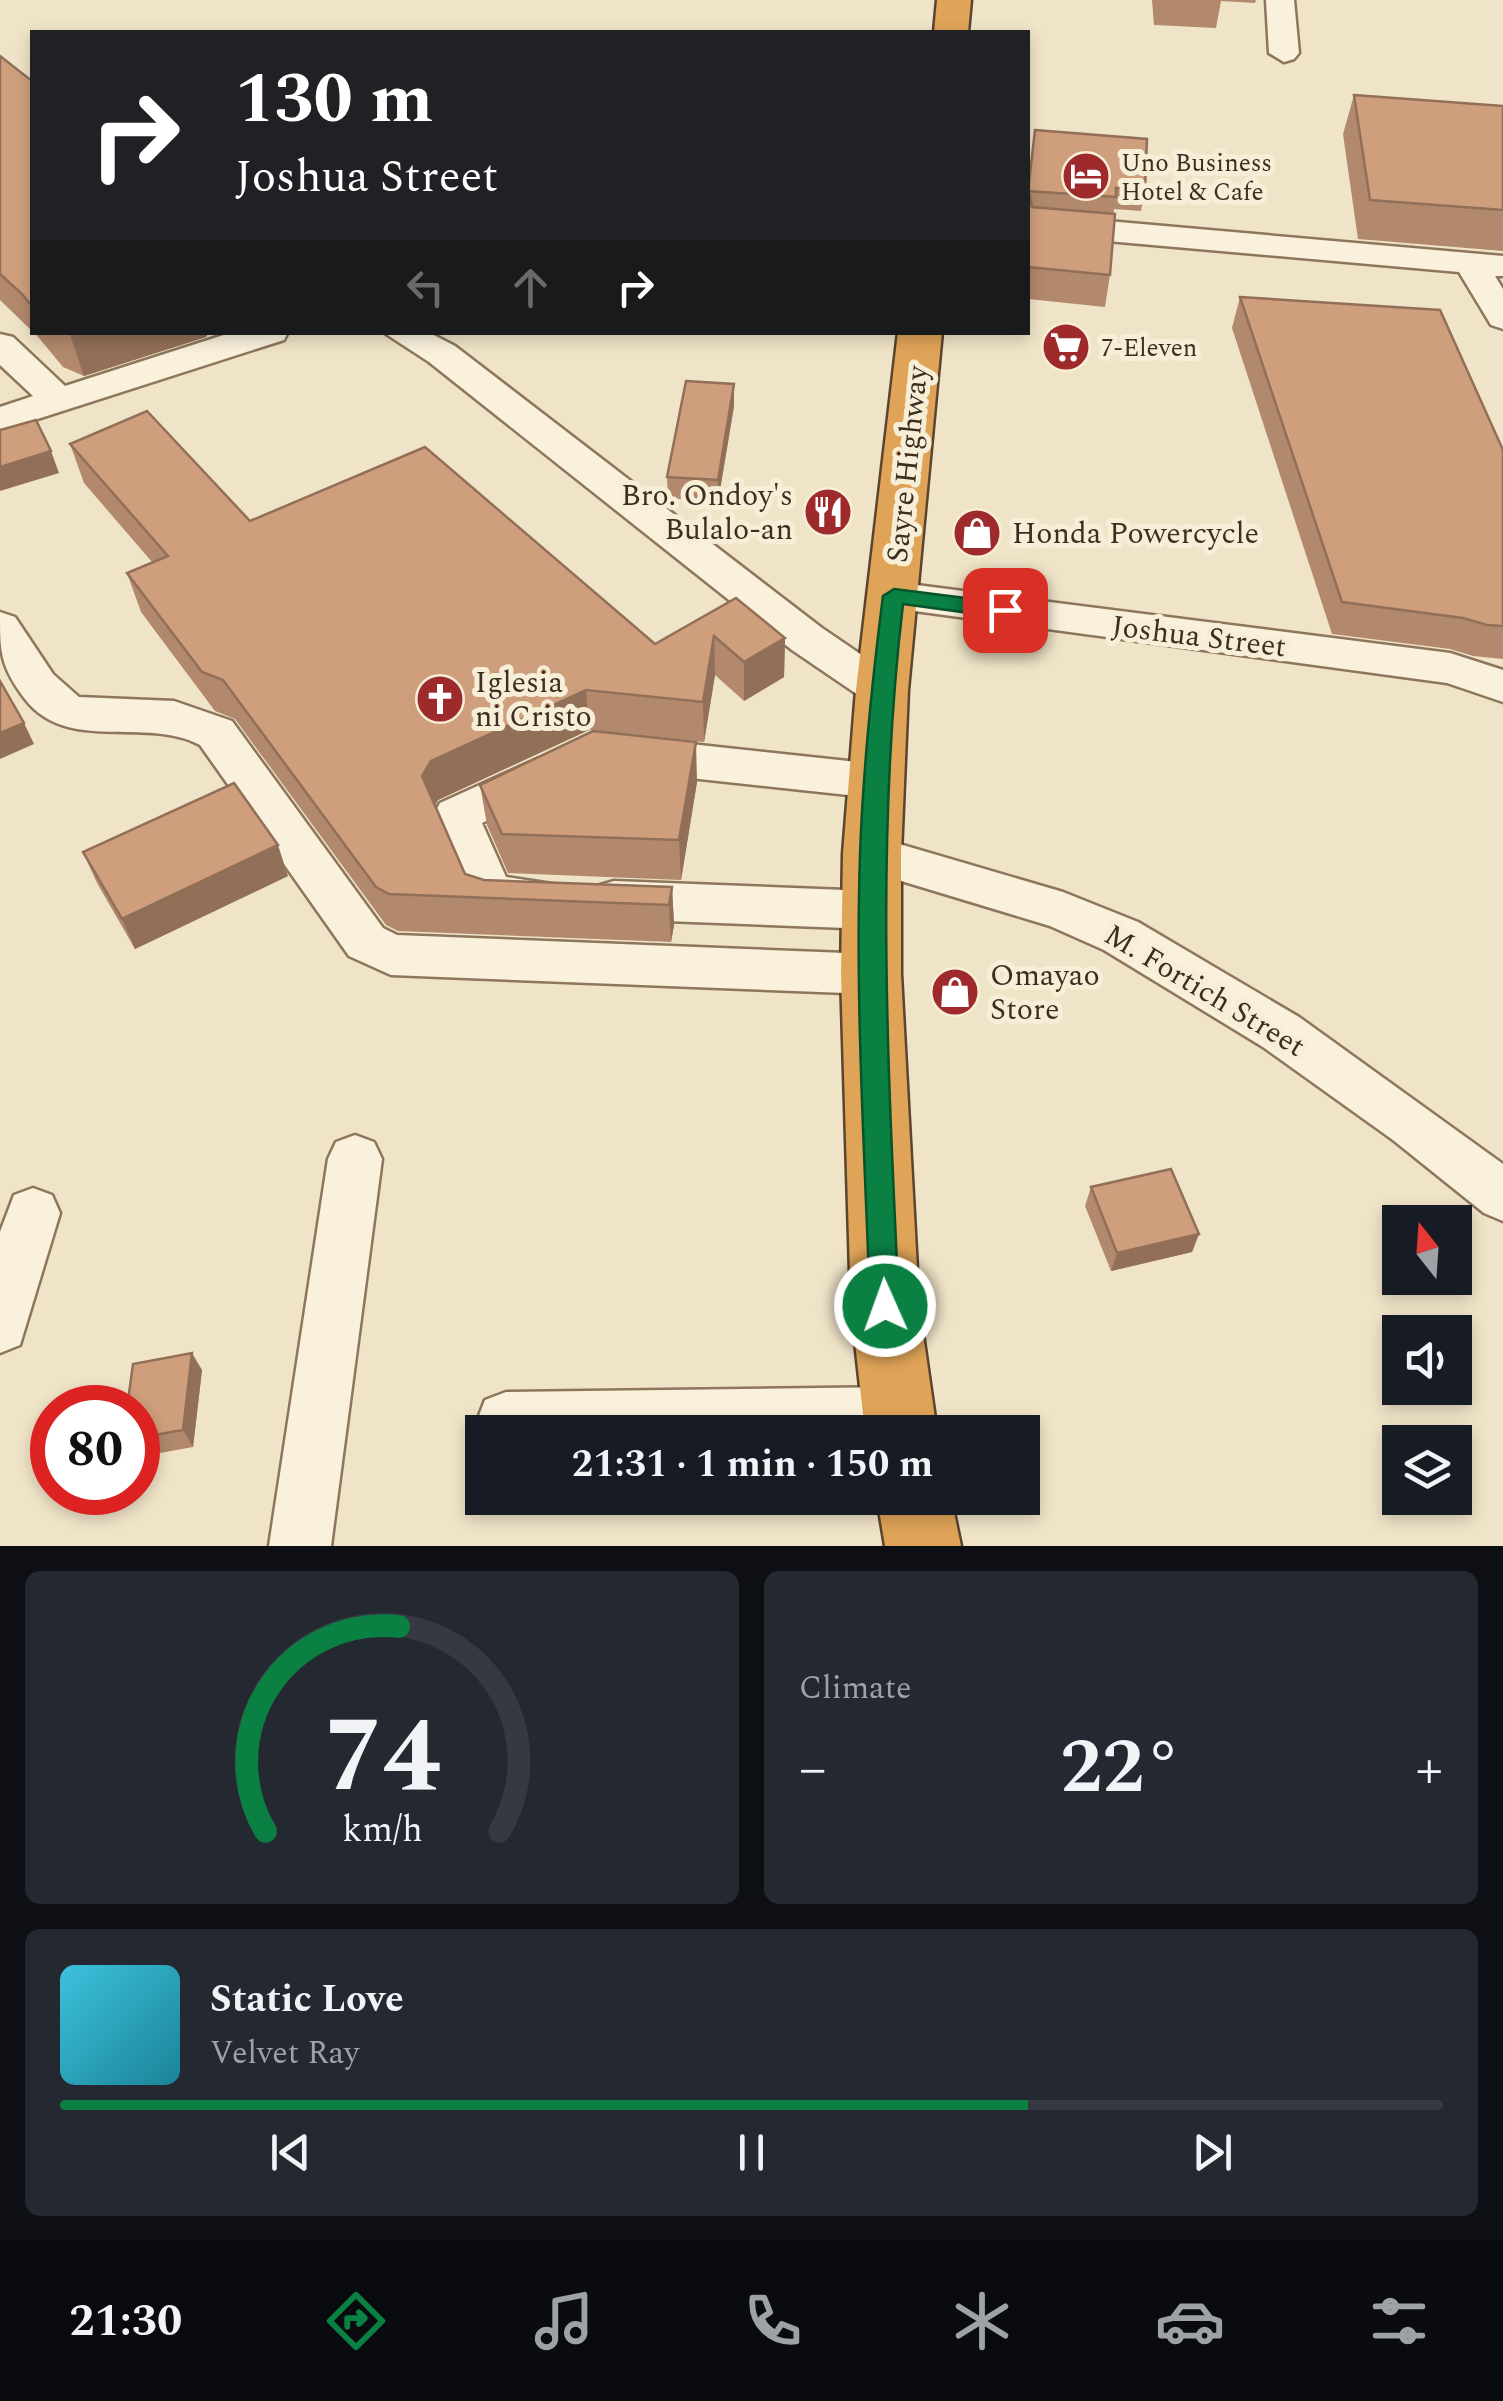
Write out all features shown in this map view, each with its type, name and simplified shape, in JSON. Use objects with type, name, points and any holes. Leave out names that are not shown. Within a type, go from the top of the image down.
[{"type":"highway","points":[[950,30],[954,0]]},
{"type":"highway","name":"Sayre Highway","points":[[899,1415],[885,1306],[871,974],[872,854],[882,690],[920,335]]},
{"type":"highway","points":[[917,1515],[923,1546]]},
{"type":"street","points":[[1280,0],[1284,53]]},
{"type":"street","points":[[1030,224],[1486,264],[1503,318]]},
{"type":"street","points":[[0,418],[263,335]]},
{"type":"street","points":[[406,335],[442,354],[807,640],[882,690]]},
{"type":"street","points":[[0,345],[58,400]]},
{"type":"street","name":"Joshua Street","points":[[894,596],[1450,668],[1503,686]]},
{"type":"street","points":[[0,626],[55,704],[81,713],[176,714],[198,720],[216,734],[366,942],[391,955],[871,974]]},
{"type":"street","points":[[872,910],[492,895],[456,816],[582,754],[876,781]]},
{"type":"street","name":"M. Fortich Street","points":[[872,854],[1062,911],[1122,936],[1282,1032],[1503,1196]]},
{"type":"street","points":[[300,1546],[355,1158]]},
{"type":"street","points":[[0,1326],[33,1213]]},
{"type":"building","points":[[0,56],[30,79],[30,304],[0,274]]},
{"type":"building","points":[[1354,95],[1503,106],[1503,210],[1370,200]]},
{"type":"building","name":"Uno Business Hotel & Cafe","points":[[1035,130],[1147,139],[1145,190],[1116,188],[1116,197],[1030,191]]},
{"type":"building","points":[[1030,198],[1032,207],[1115,214],[1110,275],[1030,267]]},
{"type":"building","points":[[1240,297],[1440,310],[1503,450],[1503,626],[1342,602]]},
{"type":"building","points":[[686,381],[734,384],[718,480],[667,477]]},
{"type":"building","name":"Iglesia ni Cristo","points":[[147,411],[250,521],[425,447],[655,644],[736,598],[785,638],[744,662],[714,636],[703,702],[586,690],[431,761],[422,776],[465,874],[484,880],[672,887],[669,905],[389,894],[376,887],[223,680],[202,672],[127,573],[168,556],[70,444]]},
{"type":"building","points":[[36,420],[51,451],[0,467],[0,430]]},
{"type":"building","points":[[0,681],[24,723],[0,733]]},
{"type":"building","points":[[593,731],[696,742],[679,840],[502,834],[480,785]]},
{"type":"building","points":[[234,783],[278,845],[122,919],[83,852]]},
{"type":"building","points":[[1171,1169],[1199,1234],[1117,1253],[1091,1187]]},
{"type":"building","points":[[192,1353],[183,1430],[160,1434],[160,1385],[130,1385],[133,1364]]},
{"type":"place","name":"Uno Business Hotel & Cafe","points":[[1086,176]]},
{"type":"place","name":"7-Eleven","points":[[1066,347]]},
{"type":"place","name":"Bro. Ondoy's Bulalo-an","points":[[828,512]]},
{"type":"place","name":"Honda Powercycle","points":[[977,533]]},
{"type":"place","name":"Iglesia ni Cristo","points":[[440,699]]},
{"type":"place","name":"Omayao Store","points":[[955,992]]},
{"type":"route","points":[[885,1306],[871,974],[872,854],[882,690],[894,596],[1005,610]]}]
